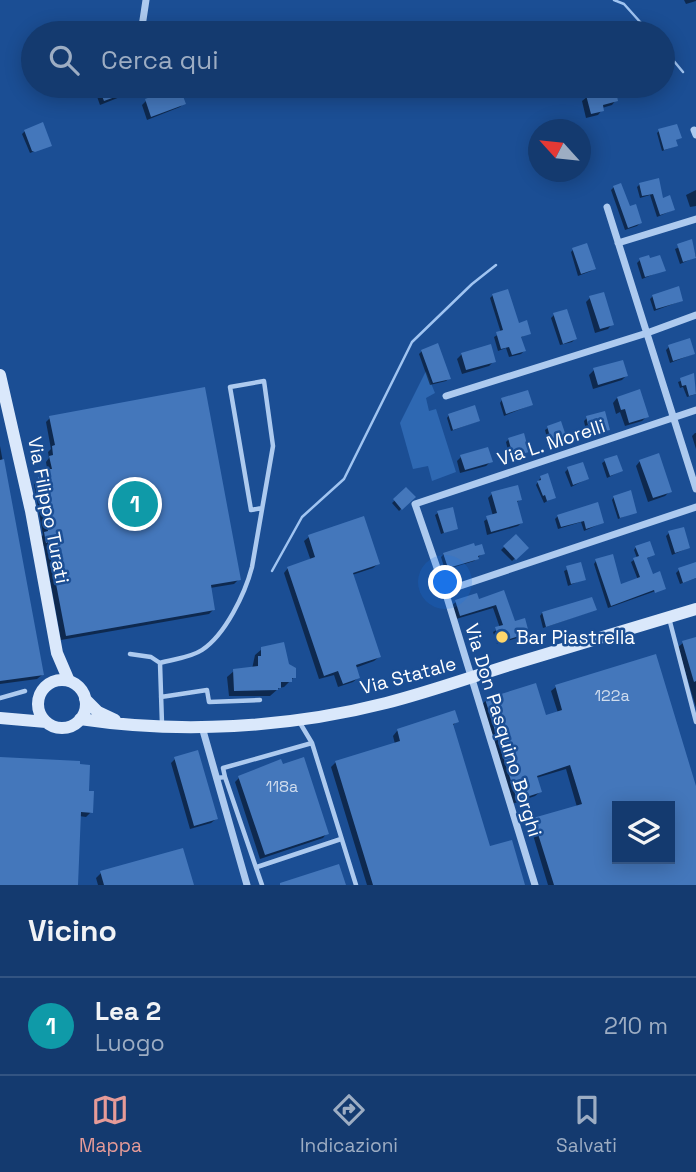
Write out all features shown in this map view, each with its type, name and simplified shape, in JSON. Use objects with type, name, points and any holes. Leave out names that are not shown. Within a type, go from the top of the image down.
[{"type":"main road","name":"Via Filippo Turati","points":[[0,375],[28,498],[57,653],[69,681]]},
{"type":"main road","name":"Via Statale","points":[[0,718],[68,727],[80,719],[202,726],[298,719],[386,703],[696,609]]},
{"type":"main road","name":"Via Filippo Turati","points":[[52,682],[57,653]]},
{"type":"main road","name":"Via Statale","points":[[69,681],[80,688],[85,699],[98,712],[122,723]]},
{"type":"main road","points":[[21,719],[38,703],[42,691],[52,682],[69,681]]},
{"type":"main road","points":[[80,719],[84,713],[85,699]]},
{"type":"main road","points":[[38,703],[46,722]]},
{"type":"street","points":[[143,21],[146,0]]},
{"type":"street","points":[[607,207],[696,489]]},
{"type":"street","points":[[618,243],[696,219]]},
{"type":"street","points":[[446,396],[696,315]]},
{"type":"street","name":"Via L. Morelli","points":[[415,504],[696,410]]},
{"type":"street","name":"Via Don Pasquino Borghi","points":[[415,504],[535,885]]},
{"type":"street","points":[[444,591],[696,507]]},
{"type":"street","points":[[202,726],[221,777],[247,885]]},
{"type":"lane","points":[[130,654],[151,657],[160,663],[203,650],[225,624],[249,580],[274,446],[264,381],[230,387],[251,510],[262,508]]},
{"type":"lane","points":[[668,617],[696,722]]},
{"type":"lane","points":[[160,663],[162,725]]},
{"type":"lane","points":[[0,698],[25,691]]},
{"type":"lane","points":[[161,697],[207,691],[209,702],[260,700]]},
{"type":"lane","points":[[298,719],[312,743],[356,885]]},
{"type":"lane","points":[[262,885],[221,777],[223,768],[312,743]]},
{"type":"lane","points":[[257,867],[341,839]]},
{"type":"shaded area","points":[[426,371],[435,393],[426,398],[429,411],[436,409],[456,472],[432,481],[428,466],[413,469],[400,423]]},
{"type":"building","points":[[184,98],[186,104],[151,117],[145,99]]},
{"type":"building","points":[[587,98],[617,98],[618,101],[603,105],[604,111],[591,114]]},
{"type":"building","points":[[43,122],[52,146],[35,152],[32,151],[24,130]]},
{"type":"building","points":[[677,124],[682,138],[676,140],[678,146],[664,150],[658,129]]},
{"type":"building","points":[[659,178],[663,198],[670,195],[675,210],[660,215],[653,194],[642,196],[639,183]]},
{"type":"building","points":[[621,183],[630,206],[636,204],[642,223],[628,228],[613,186]]},
{"type":"building","points":[[692,239],[696,258],[683,262],[677,244]]},
{"type":"building","points":[[587,243],[596,269],[581,274],[572,248]]},
{"type":"building","points":[[649,255],[650,258],[660,255],[666,271],[645,277],[639,258]]},
{"type":"building","points":[[679,286],[683,301],[656,309],[652,295]]},
{"type":"building","points":[[508,289],[519,323],[527,320],[531,334],[521,337],[526,351],[512,355],[509,347],[501,349],[496,332],[503,330],[492,294]]},
{"type":"building","points":[[604,292],[614,325],[600,329],[589,296]]},
{"type":"building","points":[[567,309],[577,339],[563,344],[553,313]]},
{"type":"building","points":[[690,338],[695,354],[673,361],[668,345]]},
{"type":"building","points":[[438,343],[451,379],[433,383],[421,350]]},
{"type":"building","points":[[491,344],[496,362],[466,370],[461,353]]},
{"type":"building","points":[[623,360],[628,376],[598,385],[593,368]]},
{"type":"building","points":[[694,373],[696,394],[689,396],[686,385],[682,386],[680,378]]},
{"type":"building","points":[[205,387],[241,580],[211,585],[215,610],[66,636],[44,532],[48,531],[38,477],[50,475],[49,469],[52,469],[49,456],[53,455],[52,446],[55,445],[49,416]]},
{"type":"building","points":[[640,389],[649,417],[629,423],[625,409],[621,410],[617,397]]},
{"type":"building","points":[[528,390],[533,405],[506,414],[501,398]]},
{"type":"building","points":[[475,405],[480,421],[453,430],[448,414]]},
{"type":"building","points":[[605,411],[610,430],[601,432],[599,428],[593,429],[591,424],[588,425],[586,416]]},
{"type":"building","points":[[561,421],[567,439],[552,444],[547,426]]},
{"type":"building","points":[[524,433],[529,452],[513,456],[508,438]]},
{"type":"building","points":[[488,447],[493,462],[465,470],[460,455]]},
{"type":"building","points":[[659,453],[672,492],[653,498],[639,460]]},
{"type":"building","points":[[617,455],[623,471],[610,476],[604,459]]},
{"type":"building","points":[[4,459],[44,675],[0,681],[0,460]]},
{"type":"building","points":[[583,462],[589,479],[573,485],[567,467]]},
{"type":"building","points":[[548,473],[556,498],[547,501],[537,481],[541,480],[540,476]]},
{"type":"building","points":[[518,485],[522,500],[517,501],[523,523],[491,532],[486,516],[497,513],[491,492]]},
{"type":"building","points":[[406,487],[416,497],[402,510],[393,499]]},
{"type":"building","points":[[631,490],[637,513],[620,518],[613,496]]},
{"type":"building","points":[[598,502],[604,523],[586,529],[584,521],[561,527],[557,515]]},
{"type":"building","points":[[453,507],[458,529],[444,533],[437,511]]},
{"type":"building","points":[[364,516],[380,564],[353,573],[381,657],[356,665],[360,678],[343,684],[338,671],[324,676],[287,567],[315,557],[308,535]]},
{"type":"building","points":[[684,527],[690,548],[675,553],[668,531]]},
{"type":"building","points":[[516,534],[529,548],[516,560],[503,546]]},
{"type":"building","points":[[650,541],[655,555],[647,558],[653,574],[660,571],[666,589],[655,593],[654,590],[611,606],[595,559],[613,554],[621,584],[640,577],[633,558],[639,556],[635,546]]},
{"type":"building","points":[[474,543],[475,546],[482,544],[485,554],[478,556],[479,559],[448,568],[443,553]]},
{"type":"building","points":[[581,562],[586,580],[571,584],[566,566]]},
{"type":"building","points":[[696,562],[696,578],[683,583],[678,568]]},
{"type":"building","points":[[504,590],[515,621],[525,618],[529,633],[500,642],[495,627],[503,625],[496,605],[460,616],[455,600],[477,593],[479,599]]},
{"type":"building","points":[[592,597],[597,610],[546,627],[542,612]]},
{"type":"building","points":[[696,637],[696,681],[694,682],[682,641]]},
{"type":"building","points":[[284,642],[289,664],[296,668],[296,678],[292,678],[292,682],[281,682],[281,688],[278,690],[234,691],[233,669],[258,666],[261,647]]},
{"type":"building","points":[[656,654],[696,786],[696,885],[554,885],[533,818],[582,804],[570,765],[537,776],[542,792],[517,800],[485,699],[536,683],[546,715],[562,710],[555,685]]},
{"type":"building","points":[[455,710],[459,722],[453,724],[490,846],[512,840],[525,885],[373,885],[335,761],[400,741],[397,729]]},
{"type":"building","points":[[198,750],[218,819],[194,826],[174,757]]},
{"type":"building","points":[[0,757],[80,761],[80,764],[90,765],[89,791],[94,791],[93,813],[81,812],[78,885],[0,885]]},
{"type":"building","points":[[304,757],[329,834],[265,855],[238,776],[281,759],[283,764]]},
{"type":"building","points":[[183,848],[194,885],[104,885],[100,871]]},
{"type":"building","points":[[339,864],[346,885],[280,885],[280,883]]},
{"type":"waterway","points":[[614,0],[624,4],[639,21]]},
{"type":"waterway","points":[[675,62],[683,72]]},
{"type":"waterway","points":[[272,571],[302,517],[344,479],[412,342],[472,284],[496,265]]},
{"type":"place","name":"Lea 2","points":[[135,504]]},
{"type":"place","name":"Bar Piastrella","points":[[502,637]]}]
